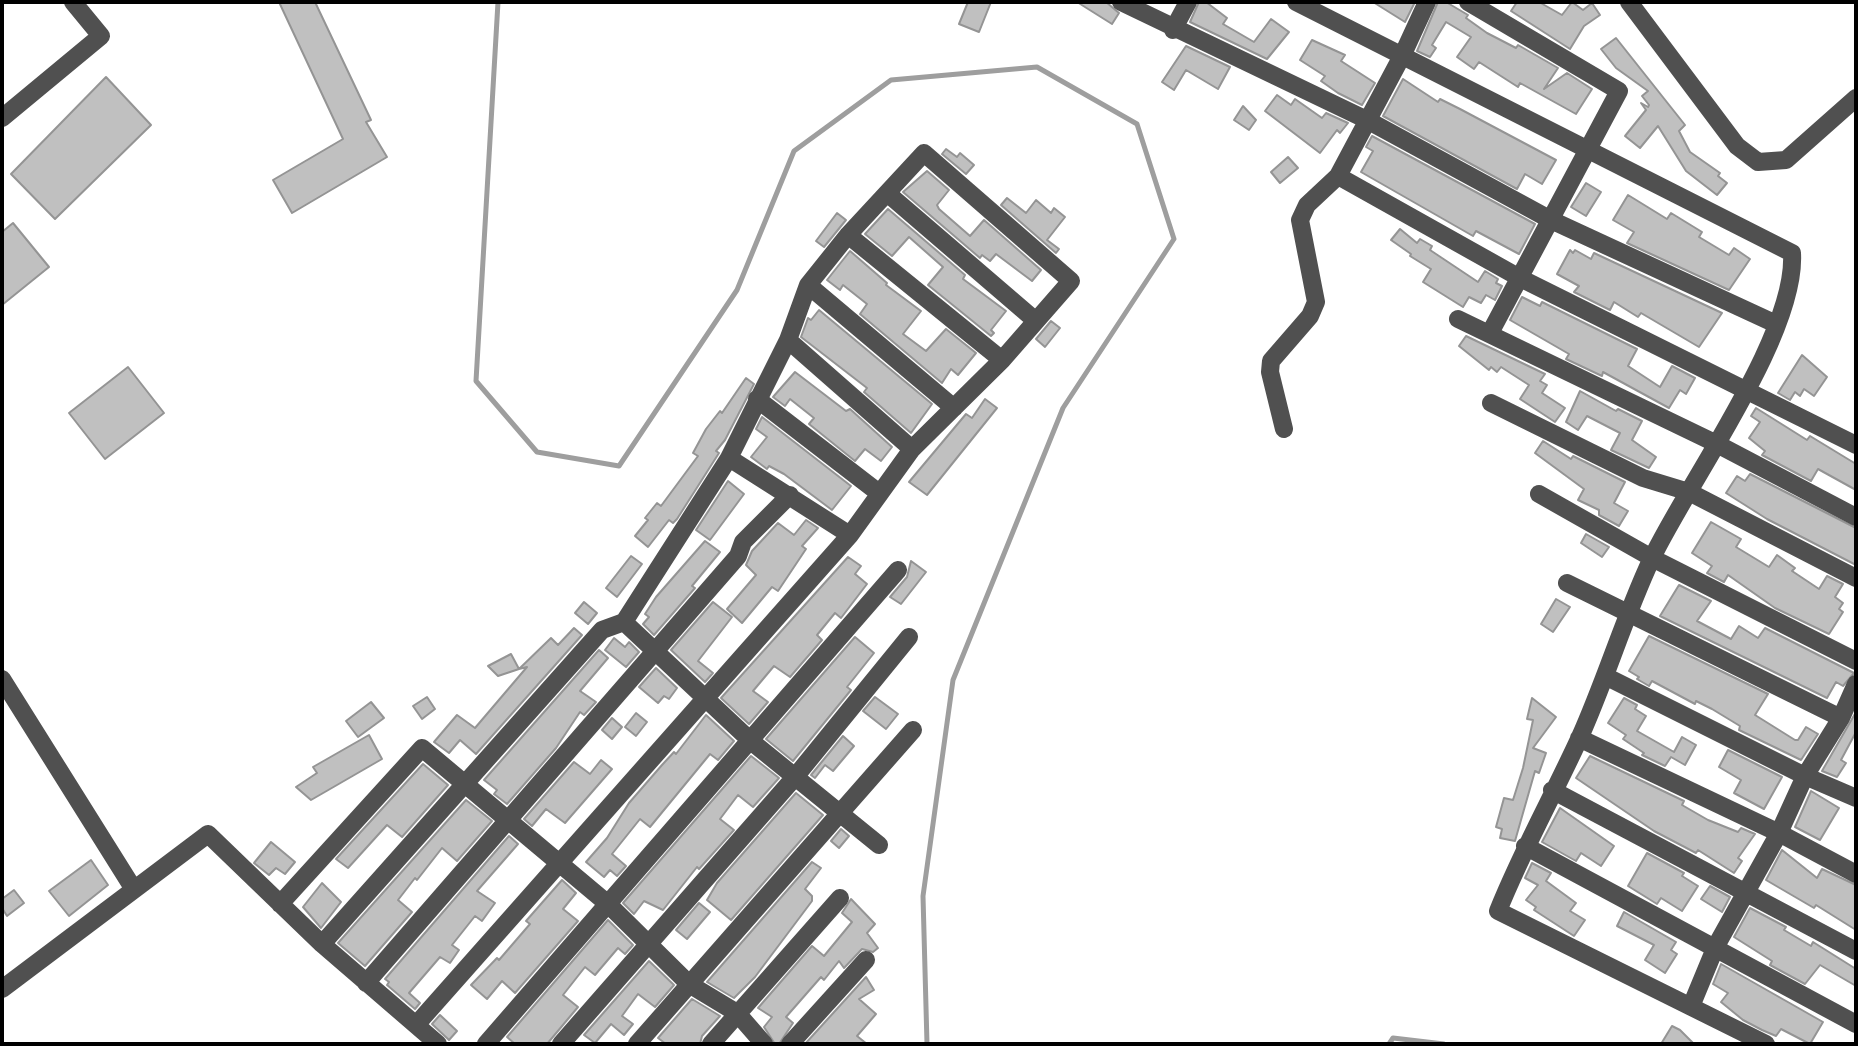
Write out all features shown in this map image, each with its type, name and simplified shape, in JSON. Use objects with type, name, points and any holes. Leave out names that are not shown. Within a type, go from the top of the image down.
[{"type":"street","points":[[2,118],[101,36],[73,2]]},
{"type":"street","points":[[1121,2],[1173,30],[1367,120],[1551,220],[1776,324]]},
{"type":"street","points":[[1173,30],[1188,2]]},
{"type":"street","points":[[1296,2],[1403,54],[1792,254],[1793,277],[1776,324],[1746,388],[1652,558],[1579,738],[1525,846],[1498,911],[1692,1004],[1766,1044]]},
{"type":"street","points":[[1284,429],[1270,372],[1271,361],[1310,316],[1317,302],[1300,220],[1307,205],[1338,176],[1403,54],[1427,2]]},
{"type":"street","points":[[1468,2],[1619,91],[1490,333]]},
{"type":"street","points":[[1629,2],[1737,146],[1758,162],[1786,160],[1856,98]]},
{"type":"street","points":[[322,944],[602,630],[624,622],[729,458],[788,340],[807,285],[848,235],[924,153],[1071,281],[1002,360],[912,449],[850,535],[416,1025]]},
{"type":"street","points":[[1338,176],[1520,278],[1856,445]]},
{"type":"street","points":[[887,193],[1036,321]]},
{"type":"street","points":[[848,235],[1002,360]]},
{"type":"street","points":[[807,285],[954,408]]},
{"type":"street","points":[[1458,319],[1715,443],[1856,517]]},
{"type":"street","points":[[788,340],[912,449]]},
{"type":"street","points":[[757,399],[879,493]]},
{"type":"street","points":[[1491,403],[1643,478],[1689,492],[1856,578]]},
{"type":"street","points":[[729,458],[850,535]]},
{"type":"street","points":[[1539,494],[1652,558],[1856,662]]},
{"type":"street","points":[[366,983],[510,821],[738,556],[743,542],[790,495]]},
{"type":"street","points":[[486,1044],[752,742],[898,570]]},
{"type":"street","points":[[1567,583],[1842,718]]},
{"type":"street","points":[[624,622],[752,742],[879,845]]},
{"type":"street","points":[[561,1044],[795,777],[909,637]]},
{"type":"street","points":[[1605,676],[1856,799]]},
{"type":"street","points":[[2,680],[133,888]]},
{"type":"street","points":[[1692,1004],[1716,946],[1743,893],[1779,833],[1805,776],[1842,718],[1856,684]]},
{"type":"street","points":[[637,1044],[913,730]]},
{"type":"street","points":[[1579,738],[1779,833],[1856,874]]},
{"type":"street","points":[[280,904],[422,748],[608,904],[689,984],[737,1013],[764,1044]]},
{"type":"street","points":[[1552,790],[1856,951]]},
{"type":"street","points":[[2,989],[208,834],[322,944],[438,1044]]},
{"type":"street","points":[[1525,846],[1716,946],[1856,1024]]},
{"type":"street","points":[[711,1044],[840,898]]},
{"type":"street","points":[[790,1044],[866,960]]},
{"type":"building","points":[[279,2],[315,2],[371,120],[366,122],[387,157],[292,213],[273,180],[343,139]]},
{"type":"building","points":[[968,2],[991,2],[979,32],[959,24]]},
{"type":"building","points":[[1077,2],[1106,2],[1119,13],[1112,24]]},
{"type":"building","points":[[1199,2],[1206,2],[1227,18],[1223,24],[1254,42],[1271,19],[1289,32],[1267,59],[1190,22]]},
{"type":"building","points":[[1373,2],[1415,2],[1405,22]]},
{"type":"building","points":[[1438,2],[1446,2],[1468,15],[1466,18],[1487,33],[1516,48],[1518,45],[1558,68],[1544,89],[1567,73],[1592,89],[1576,114],[1520,83],[1518,87],[1479,62],[1474,69],[1457,57],[1471,37],[1446,22],[1432,45],[1436,48],[1430,57],[1417,51]]},
{"type":"building","points":[[1517,2],[1539,2],[1562,15],[1572,2],[1583,10],[1592,3],[1600,15],[1584,26],[1570,49],[1511,11]]},
{"type":"building","points":[[1616,38],[1685,125],[1679,131],[1690,152],[1720,173],[1718,176],[1727,183],[1717,195],[1686,171],[1658,126],[1640,148],[1625,136],[1646,110],[1641,103],[1648,107],[1642,96],[1648,91],[1616,68],[1601,49]]},
{"type":"building","points":[[1312,40],[1345,55],[1341,61],[1375,83],[1362,105],[1321,81],[1325,76],[1300,60]]},
{"type":"building","points":[[1186,46],[1230,67],[1218,89],[1186,70],[1174,90],[1162,82]]},
{"type":"building","points":[[106,77],[151,125],[55,219],[11,174]]},
{"type":"building","points":[[1403,79],[1438,102],[1440,99],[1556,160],[1542,184],[1525,174],[1517,189],[1383,116]]},
{"type":"building","points":[[1277,95],[1291,105],[1295,99],[1322,118],[1326,113],[1348,123],[1340,133],[1337,130],[1320,153],[1265,111]]},
{"type":"building","points":[[1243,106],[1256,120],[1249,130],[1234,120]]},
{"type":"building","points":[[1372,136],[1535,224],[1519,254],[1476,231],[1473,236],[1361,172],[1373,151],[1366,147]]},
{"type":"building","points":[[946,149],[957,157],[960,153],[974,165],[966,174],[942,154]]},
{"type":"building","points":[[1288,157],[1298,168],[1280,183],[1271,172]]},
{"type":"building","points":[[927,171],[949,190],[937,205],[939,209],[970,236],[984,220],[1041,270],[1032,281],[996,254],[990,261],[982,255],[980,258],[903,192]]},
{"type":"building","points":[[1586,183],[1601,192],[1586,216],[1571,207]]},
{"type":"building","points":[[1628,195],[1667,219],[1671,213],[1702,232],[1699,237],[1729,255],[1734,248],[1750,259],[1729,290],[1627,243],[1634,232],[1613,220]]},
{"type":"building","points":[[1007,198],[1026,213],[1036,200],[1051,213],[1054,208],[1065,217],[1047,240],[1059,249],[1056,253],[1001,205]]},
{"type":"building","points":[[888,209],[965,275],[963,279],[1006,311],[991,330],[994,333],[991,336],[928,285],[943,267],[909,237],[892,256],[865,234]]},
{"type":"building","points":[[837,213],[846,220],[824,247],[816,241]]},
{"type":"building","points":[[13,223],[49,267],[2,305],[2,232]]},
{"type":"building","points":[[1400,229],[1417,243],[1420,239],[1432,246],[1430,250],[1478,282],[1485,271],[1498,279],[1496,283],[1502,286],[1495,300],[1486,295],[1481,303],[1469,297],[1463,307],[1423,282],[1431,269],[1391,240]]},
{"type":"building","points":[[1570,250],[1591,259],[1594,253],[1722,313],[1699,347],[1641,313],[1638,317],[1614,302],[1610,310],[1574,292],[1579,286],[1557,274]]},
{"type":"building","points":[[850,251],[887,283],[886,285],[921,311],[903,334],[926,351],[946,329],[976,353],[958,375],[951,369],[942,383],[860,314],[867,304],[843,285],[840,290],[827,280]]},
{"type":"building","points":[[1522,297],[1540,306],[1542,302],[1637,349],[1628,366],[1660,387],[1672,366],[1695,378],[1686,394],[1680,390],[1669,408],[1603,372],[1602,376],[1566,359],[1569,354],[1510,320]]},
{"type":"building","points":[[819,310],[932,404],[911,433],[864,392],[867,388],[801,337],[808,318],[811,320]]},
{"type":"building","points":[[1051,321],[1060,328],[1045,347],[1036,339]]},
{"type":"building","points":[[1466,336],[1545,374],[1540,381],[1547,385],[1542,393],[1565,408],[1555,422],[1520,399],[1529,385],[1501,367],[1497,372],[1491,367],[1489,370],[1459,346]]},
{"type":"building","points":[[1802,355],[1827,377],[1814,396],[1804,389],[1800,396],[1795,392],[1790,400],[1778,393]]},
{"type":"building","points":[[128,367],[164,413],[105,459],[69,413]]},
{"type":"building","points":[[795,372],[846,411],[850,409],[892,447],[881,461],[865,449],[855,461],[809,424],[814,418],[790,399],[785,406],[773,397]]},
{"type":"building","points":[[746,378],[754,384],[725,440],[716,451],[719,453],[677,519],[673,523],[669,520],[648,547],[635,536],[648,520],[645,518],[657,503],[661,506],[698,456],[693,453],[706,429],[720,411],[722,413]]},
{"type":"building","points":[[1580,391],[1616,411],[1618,409],[1642,421],[1632,440],[1656,457],[1649,468],[1611,450],[1620,433],[1587,416],[1578,430],[1566,422]]},
{"type":"building","points":[[985,399],[997,408],[927,495],[909,482],[966,414],[972,418]]},
{"type":"building","points":[[1756,408],[1807,440],[1810,436],[1856,464],[1856,490],[1818,469],[1811,481],[1762,455],[1765,451],[1749,438],[1760,422],[1751,416]]},
{"type":"building","points":[[762,417],[851,486],[832,510],[784,474],[769,466],[767,469],[751,457],[767,437],[756,429]]},
{"type":"building","points":[[1543,441],[1571,459],[1573,456],[1625,482],[1614,503],[1628,511],[1619,526],[1599,515],[1599,510],[1578,500],[1584,489],[1535,453]]},
{"type":"building","points":[[1750,474],[1856,528],[1856,565],[1767,519],[1726,493],[1737,476],[1745,481]]},
{"type":"building","points":[[728,481],[744,494],[710,540],[696,530]]},
{"type":"building","points":[[806,520],[818,528],[802,546],[806,549],[778,591],[772,587],[742,623],[727,609],[756,575],[746,565],[752,551],[778,523],[794,535]]},
{"type":"building","points":[[1711,522],[1741,539],[1736,547],[1769,567],[1777,555],[1795,568],[1792,571],[1819,589],[1827,576],[1843,584],[1835,597],[1843,603],[1839,609],[1843,612],[1829,634],[1775,608],[1728,575],[1724,582],[1707,573],[1712,566],[1692,553]]},
{"type":"building","points":[[1586,534],[1609,547],[1602,557],[1581,543]]},
{"type":"building","points":[[705,541],[720,552],[692,586],[695,588],[654,635],[643,624],[649,617],[645,614],[656,597]]},
{"type":"building","points":[[631,556],[642,564],[617,597],[606,588]]},
{"type":"building","points":[[848,557],[861,566],[855,574],[867,584],[841,618],[835,613],[817,635],[822,640],[790,677],[774,666],[753,691],[768,702],[749,724],[721,698]]},
{"type":"building","points":[[911,561],[926,572],[901,604],[890,597],[907,577]]},
{"type":"building","points":[[1679,585],[1711,601],[1697,621],[1731,639],[1739,626],[1758,638],[1765,628],[1854,673],[1843,686],[1836,682],[1827,698],[1660,616]]},
{"type":"building","points":[[1556,599],[1570,607],[1553,632],[1541,624]]},
{"type":"building","points":[[584,602],[597,613],[588,624],[575,613]]},
{"type":"building","points":[[713,602],[732,617],[698,661],[713,673],[705,682],[671,650]]},
{"type":"building","points":[[574,628],[582,635],[476,754],[460,740],[449,753],[434,742],[457,715],[475,728],[527,667],[519,669],[551,638],[558,645]]},
{"type":"building","points":[[1649,636],[1768,694],[1755,715],[1795,740],[1798,740],[1806,727],[1818,734],[1801,760],[1739,730],[1740,726],[1696,701],[1695,704],[1652,681],[1649,686],[1637,679],[1639,677],[1629,671]]},
{"type":"building","points":[[855,637],[874,653],[847,687],[851,690],[793,761],[766,739]]},
{"type":"building","points":[[614,638],[625,647],[629,642],[639,652],[626,667],[605,650]]},
{"type":"building","points":[[599,650],[608,658],[580,691],[596,702],[584,715],[580,712],[556,748],[507,804],[494,794],[497,790],[484,780]]},
{"type":"building","points":[[511,654],[519,669],[498,676],[488,666]]},
{"type":"building","points":[[656,668],[677,688],[669,699],[664,696],[658,703],[639,687]]},
{"type":"building","points":[[427,697],[435,709],[422,719],[413,706]]},
{"type":"building","points":[[875,697],[898,714],[886,729],[863,711]]},
{"type":"building","points":[[1532,698],[1556,717],[1533,748],[1546,753],[1539,773],[1535,771],[1515,841],[1500,838],[1502,829],[1496,827],[1504,798],[1513,800],[1523,768],[1533,720],[1527,719]]},
{"type":"building","points":[[1624,698],[1637,705],[1635,709],[1646,716],[1637,731],[1674,752],[1682,737],[1696,745],[1685,765],[1671,757],[1665,766],[1642,755],[1644,753],[1623,739],[1626,735],[1608,723]]},
{"type":"building","points":[[371,702],[384,718],[358,737],[346,721]]},
{"type":"building","points":[[1856,712],[1856,732],[1841,760],[1846,763],[1837,777],[1822,771]]},
{"type":"building","points":[[636,713],[647,722],[636,736],[625,727]]},
{"type":"building","points":[[706,715],[734,741],[718,760],[710,754],[650,827],[640,819],[612,854],[626,866],[617,876],[610,870],[604,877],[586,862],[607,838],[629,803],[674,752],[676,754]]},
{"type":"building","points":[[612,718],[622,727],[612,739],[602,730]]},
{"type":"building","points":[[369,735],[382,759],[311,800],[296,787],[317,773],[313,767]]},
{"type":"building","points":[[843,736],[854,746],[833,771],[825,765],[815,778],[811,775]]},
{"type":"building","points":[[1728,750],[1782,777],[1764,809],[1734,793],[1741,780],[1719,767]]},
{"type":"building","points":[[751,756],[779,778],[753,807],[738,795],[720,819],[734,830],[699,869],[697,867],[663,910],[644,901],[634,914],[623,903]]},
{"type":"building","points":[[1590,756],[1684,801],[1682,805],[1708,820],[1738,832],[1741,828],[1755,834],[1738,858],[1742,861],[1734,873],[1698,850],[1696,853],[1654,831],[1576,778]]},
{"type":"building","points":[[601,760],[612,769],[565,823],[546,809],[532,826],[524,819],[574,762],[590,774]]},
{"type":"building","points":[[423,764],[448,785],[402,837],[387,825],[348,868],[336,859]]},
{"type":"building","points":[[1811,791],[1839,808],[1820,840],[1795,827]]},
{"type":"building","points":[[796,793],[823,815],[731,920],[707,900],[717,883]]},
{"type":"building","points":[[466,800],[492,821],[457,861],[442,848],[417,880],[415,878],[398,900],[412,912],[365,966],[338,943]]},
{"type":"building","points":[[1560,808],[1614,846],[1601,866],[1581,853],[1576,861],[1542,842]]},
{"type":"building","points":[[841,829],[849,836],[839,848],[831,841]]},
{"type":"building","points":[[509,836],[518,844],[477,891],[495,903],[482,921],[475,916],[452,945],[459,950],[450,963],[440,957],[409,993],[420,1003],[415,1009],[387,985],[389,982],[385,979]]},
{"type":"building","points":[[271,842],[295,862],[285,874],[276,868],[269,875],[254,863]]},
{"type":"building","points":[[1782,850],[1817,878],[1822,869],[1856,885],[1856,930],[1816,905],[1814,908],[1766,880]]},
{"type":"building","points":[[1647,853],[1684,873],[1682,876],[1698,886],[1682,911],[1661,898],[1657,904],[1628,886]]},
{"type":"building","points":[[91,860],[108,885],[69,916],[49,891]]},
{"type":"building","points":[[812,862],[821,868],[805,889],[812,896],[812,901],[755,977],[734,998],[707,982]]},
{"type":"building","points":[[1532,863],[1551,873],[1546,881],[1576,903],[1570,911],[1585,920],[1574,936],[1534,910],[1536,907],[1526,900],[1538,885],[1525,878]]},
{"type":"building","points":[[562,880],[576,893],[563,909],[578,921],[515,993],[502,981],[487,999],[471,985],[497,958],[499,960],[530,924],[526,921]]},
{"type":"building","points":[[322,883],[341,902],[321,928],[303,907]]},
{"type":"building","points":[[1710,886],[1730,897],[1722,912],[1701,899]]},
{"type":"building","points":[[14,890],[24,903],[7,916],[2,908],[2,899]]},
{"type":"building","points":[[851,899],[875,924],[867,933],[878,948],[873,952],[862,949],[844,968],[839,961],[824,980],[821,977],[786,1017],[793,1023],[779,1044],[775,1044],[764,1027],[772,1017],[758,1008],[812,946],[824,956],[852,922],[842,913]]},
{"type":"building","points":[[699,903],[710,912],[687,939],[676,930]]},
{"type":"building","points":[[1750,908],[1786,927],[1784,930],[1811,946],[1813,942],[1856,969],[1856,986],[1820,965],[1805,984],[1770,965],[1772,961],[1734,937]]},
{"type":"building","points":[[1624,912],[1676,942],[1671,950],[1677,954],[1665,973],[1645,960],[1654,945],[1617,926]]},
{"type":"building","points":[[608,920],[633,945],[625,954],[618,948],[595,975],[585,967],[563,995],[578,1007],[547,1044],[515,1044],[507,1037]]},
{"type":"building","points":[[649,961],[674,985],[655,1007],[638,994],[622,1016],[633,1024],[624,1035],[611,1024],[595,1043],[584,1035]]},
{"type":"building","points":[[1721,964],[1823,1022],[1810,1044],[1781,1029],[1776,1036],[1762,1030],[1743,1020],[1721,1002],[1728,993],[1713,984]]},
{"type":"building","points":[[866,977],[874,990],[859,999],[876,1014],[857,1036],[867,1044],[805,1044]]},
{"type":"building","points":[[692,999],[720,1016],[702,1036],[700,1044],[666,1044],[658,1038]]},
{"type":"building","points":[[440,1015],[457,1031],[449,1040],[432,1024]]},
{"type":"building","points":[[1672,1026],[1680,1030],[1694,1044],[1661,1044]]},
{"type":"waterway","points":[[498,2],[476,381],[537,452],[619,466],[737,290],[794,151],[891,80],[1037,67],[1137,124],[1174,239],[1063,408],[953,680],[923,896],[927,1044]]},
{"type":"waterway","points":[[1389,1044],[1393,1038],[1444,1044]]}]
